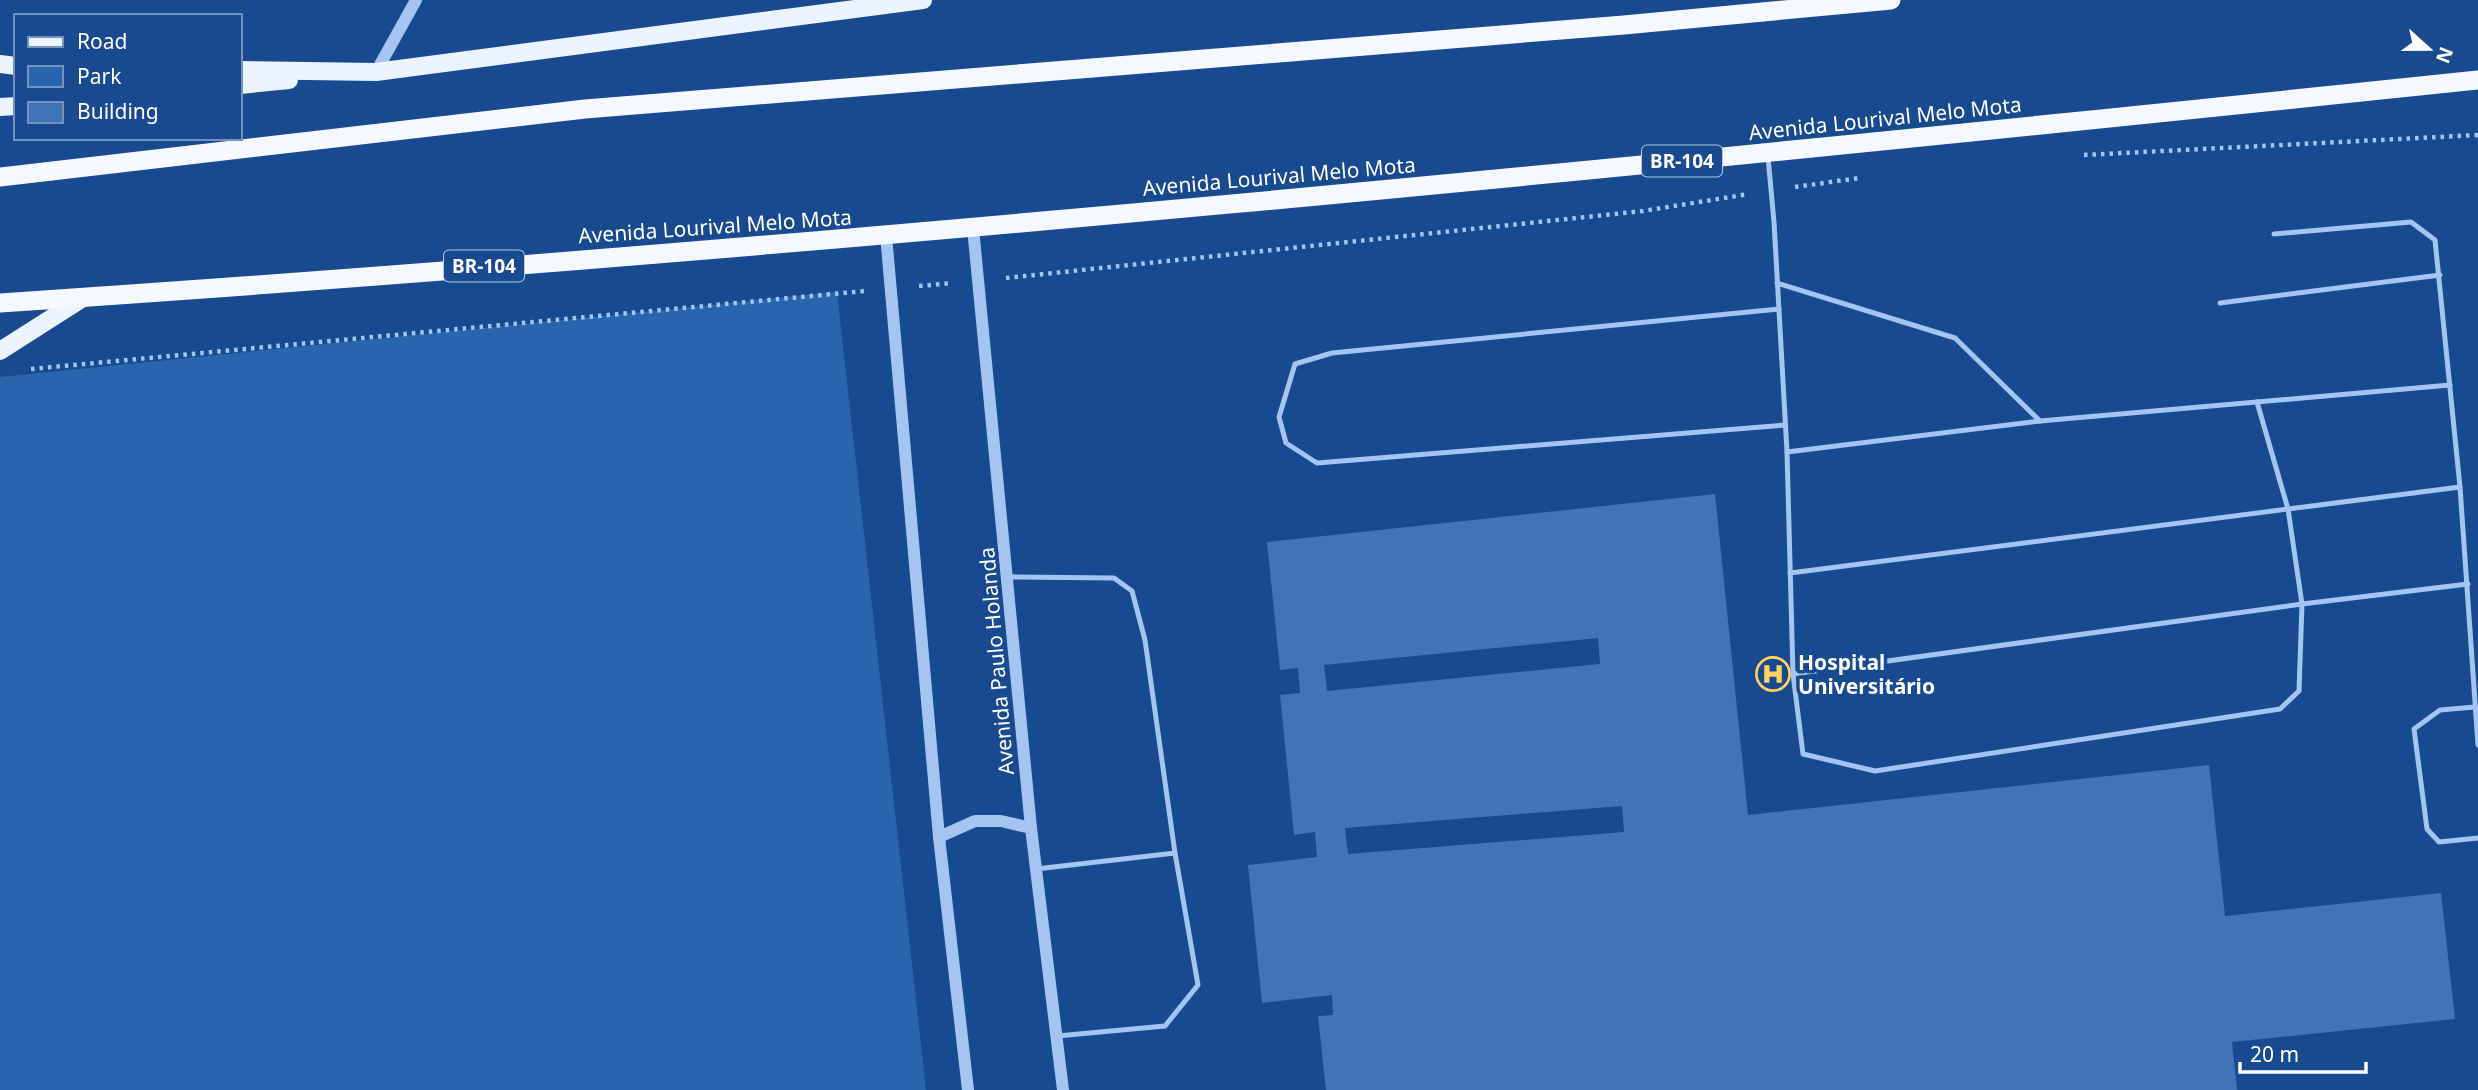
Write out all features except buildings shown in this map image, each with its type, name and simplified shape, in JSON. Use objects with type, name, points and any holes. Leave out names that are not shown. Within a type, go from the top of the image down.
[{"type":"highway","points":[[0,177],[585,109],[1624,25],[1891,0]]},
{"type":"highway","name":"Avenida Lourival Melo Mota","points":[[0,303],[973,228],[1768,154],[2478,80]]},
{"type":"main road","points":[[242,85],[376,72],[923,0]]},
{"type":"main road","points":[[242,70],[376,72]]},
{"type":"main road","name":"Avenida Lourival Melo Mota","points":[[0,351],[83,298]]},
{"type":"street","points":[[376,72],[415,0]]},
{"type":"street","name":"Avenida Paulo Holanda","points":[[973,228],[1031,828],[1063,1090]]},
{"type":"street","points":[[886,235],[939,837],[968,1090]]},
{"type":"street","points":[[939,837],[975,821],[1001,821],[1031,828]]},
{"type":"lane","points":[[1768,154],[1787,452],[1793,674],[1802,754],[1875,771],[2280,709],[2299,691],[2302,604],[2288,509],[2256,402]]},
{"type":"lane","points":[[2274,234],[2411,222],[2435,240],[2460,487],[2478,745]]},
{"type":"lane","points":[[2220,303],[2440,275]]},
{"type":"lane","points":[[1777,283],[1955,338],[2040,421]]},
{"type":"lane","points":[[1779,309],[1332,353],[1295,364],[1279,416],[1286,443],[1317,463],[1785,425]]},
{"type":"lane","points":[[1787,452],[2040,421],[2450,385]]},
{"type":"lane","points":[[1790,573],[2460,487]]},
{"type":"lane","points":[[1008,577],[1114,578],[1132,591],[1145,640],[1175,853],[1198,985],[1165,1026],[1056,1036]]},
{"type":"lane","points":[[1793,674],[2302,604],[2468,584]]},
{"type":"lane","points":[[2475,707],[2440,710],[2414,729],[2427,829],[2439,842],[2478,838]]},
{"type":"lane","points":[[1036,869],[1175,853]]},
{"type":"path","points":[[2075,156],[2478,135]]},
{"type":"path","points":[[28,370],[978,281],[1643,211],[1868,177]]},
{"type":"green space","points":[[837,292],[926,1090],[0,1090],[0,377]]},
{"type":"place","name":"Hospital Universitário","points":[[1773,674]]}]
